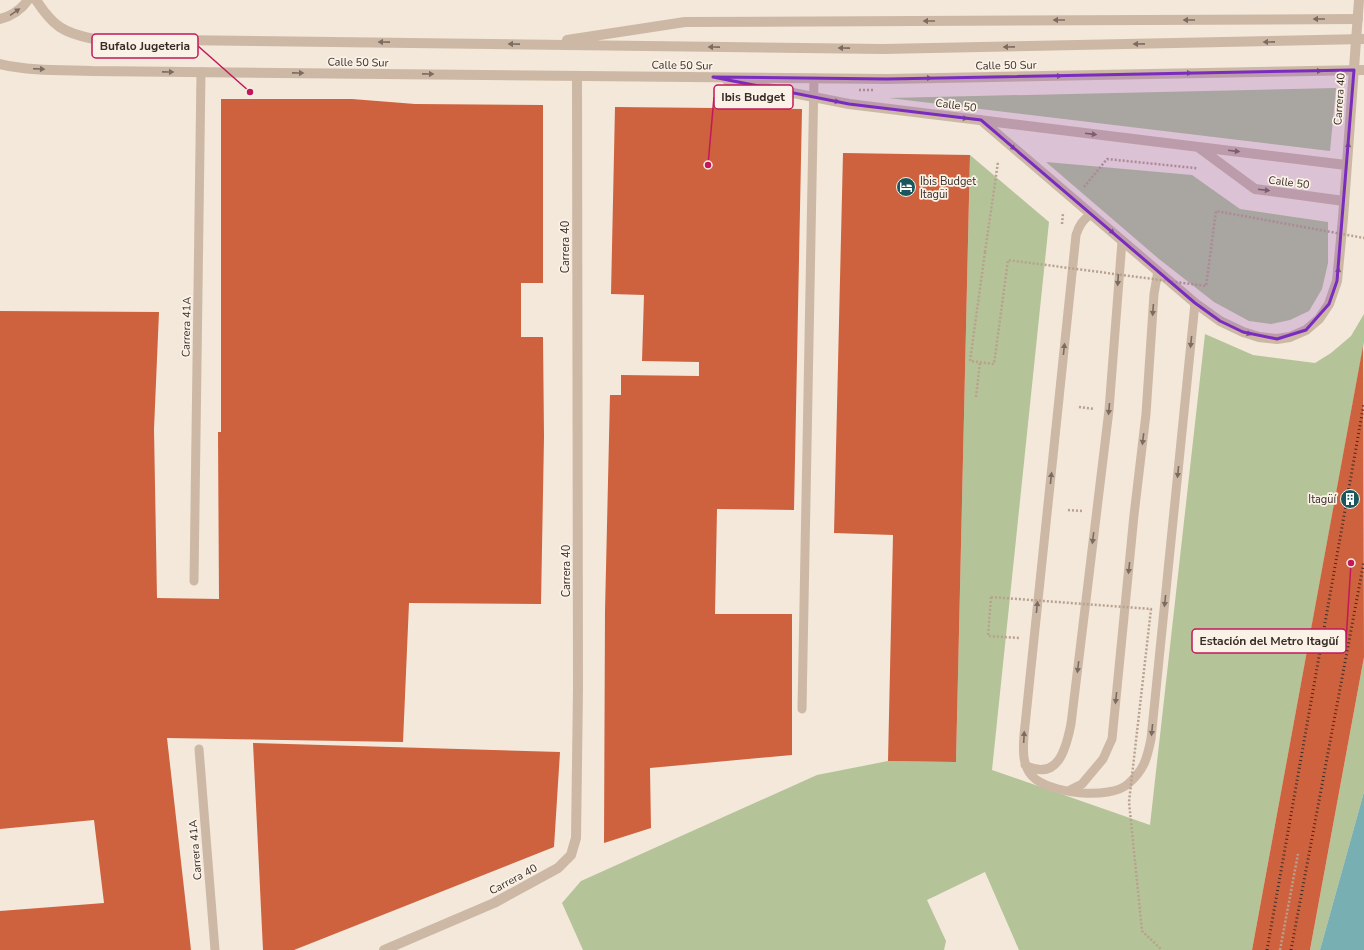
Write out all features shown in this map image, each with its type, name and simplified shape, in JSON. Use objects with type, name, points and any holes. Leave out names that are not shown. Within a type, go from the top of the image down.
[{"type":"street","points":[[0,19],[17,11],[28,0]]},
{"type":"street","name":"Calle 50 Sur","points":[[36,0],[52,22],[64,31],[94,39],[883,49],[1364,39]]},
{"type":"street","name":"Carrera 40","points":[[981,120],[1195,304],[1220,321],[1243,332],[1260,337],[1277,339],[1290,337],[1306,330],[1319,319],[1329,304],[1337,281],[1359,0]]},
{"type":"street","points":[[537,44],[685,22],[1358,19]]},
{"type":"street","name":"Calle 50 Sur","points":[[0,64],[35,69],[201,72],[887,79],[1364,70]]},
{"type":"street","name":"Carrera 40","points":[[384,950],[494,903],[558,868],[571,855],[576,838],[578,688],[577,76]]},
{"type":"street","name":"Calle 50","points":[[713,77],[849,104],[1346,164]]},
{"type":"street","name":"Calle 50","points":[[1198,146],[1255,189],[1344,201]]},
{"type":"lane","name":"Carrera 41A","points":[[194,581],[201,72]]},
{"type":"lane","points":[[802,708],[814,78]]},
{"type":"lane","points":[[1091,214],[1079,226],[1076,235],[1023,751],[1025,765],[1032,776],[1042,783],[1056,789],[1099,793],[1114,791],[1127,785],[1141,771],[1147,760],[1151,739],[1195,304]]},
{"type":"lane","points":[[1025,765],[1039,770],[1051,767],[1059,760],[1063,753],[1070,730],[1109,410],[1122,241]]},
{"type":"lane","points":[[1068,791],[1082,784],[1104,758],[1112,740],[1134,515],[1146,414],[1154,294],[1158,271]]},
{"type":"lane","name":"Carrera 41A","points":[[199,749],[215,950]]},
{"type":"path","points":[[1107,160],[1195,168],[1202,172]]},
{"type":"path","points":[[998,162],[970,361],[994,364],[1008,260],[1206,286],[1216,211],[1364,238]]},
{"type":"path","points":[[976,397],[980,362]]},
{"type":"path","points":[[1079,407],[1094,409]]},
{"type":"path","points":[[1068,510],[1085,511]]},
{"type":"path","points":[[1034,638],[988,636],[991,597],[1151,609],[1129,802],[1142,931],[1162,950]]},
{"type":"path","points":[[1280,950],[1298,854]]},
{"type":"highlighted area","points":[[1354,70],[1337,281],[1329,304],[1306,330],[1277,339],[1243,332],[1220,321],[1195,303],[981,120],[849,104],[713,77],[887,79]]},
{"type":"green space","points":[[1336,88],[1330,151],[889,98]]},
{"type":"green space","points":[[970,155],[1049,222],[992,770],[1150,825],[1205,334],[1253,355],[1315,363],[1331,353],[1351,336],[1364,314],[1364,342],[1252,950],[1019,950],[985,872],[927,900],[946,941],[944,950],[583,950],[562,903],[581,881],[817,775],[888,761],[956,762]]},
{"type":"green space","points":[[1046,162],[1192,175],[1240,209],[1328,222],[1328,263],[1322,289],[1309,311],[1290,320],[1271,324],[1249,321],[1214,302],[1159,259]]},
{"type":"green space","points":[[1364,657],[1364,792],[1320,950],[1310,950]]},
{"type":"water","points":[[1364,792],[1364,950],[1320,950]]},
{"type":"building","points":[[221,99],[352,99],[415,104],[543,105],[543,283],[521,283],[521,337],[543,337],[544,437],[541,604],[409,603],[403,742],[167,738],[191,950],[0,950],[0,911],[104,903],[94,820],[0,829],[0,311],[159,312],[154,429],[157,598],[219,599],[218,432],[221,432]]},
{"type":"building","points":[[615,107],[802,109],[794,510],[717,509],[715,614],[792,614],[792,755],[650,768],[651,828],[604,843],[605,612],[610,395],[621,395],[621,375],[699,376],[699,362],[642,361],[644,295],[611,294]]},
{"type":"building","points":[[843,153],[970,155],[956,762],[888,761],[893,535],[834,533]]},
{"type":"building","name":"Itagüí","points":[[1363,346],[1364,657],[1310,950],[1252,950]]},
{"type":"building","points":[[253,743],[560,752],[554,847],[294,950],[263,950]]},
{"type":"railway","points":[[1267,950],[1364,403]]},
{"type":"railway","points":[[1291,950],[1364,561]]},
{"type":"place","name":"Bufalo Jugeteria","points":[[250,92]]},
{"type":"place","name":"Ibis Budget","points":[[708,165]]},
{"type":"place","name":"Ibis Budget Itagüi","points":[[906,187]]},
{"type":"place","name":"Itagüí","points":[[1350,499]]},
{"type":"place","name":"Estación del Metro Itagüí","points":[[1351,563]]}]
